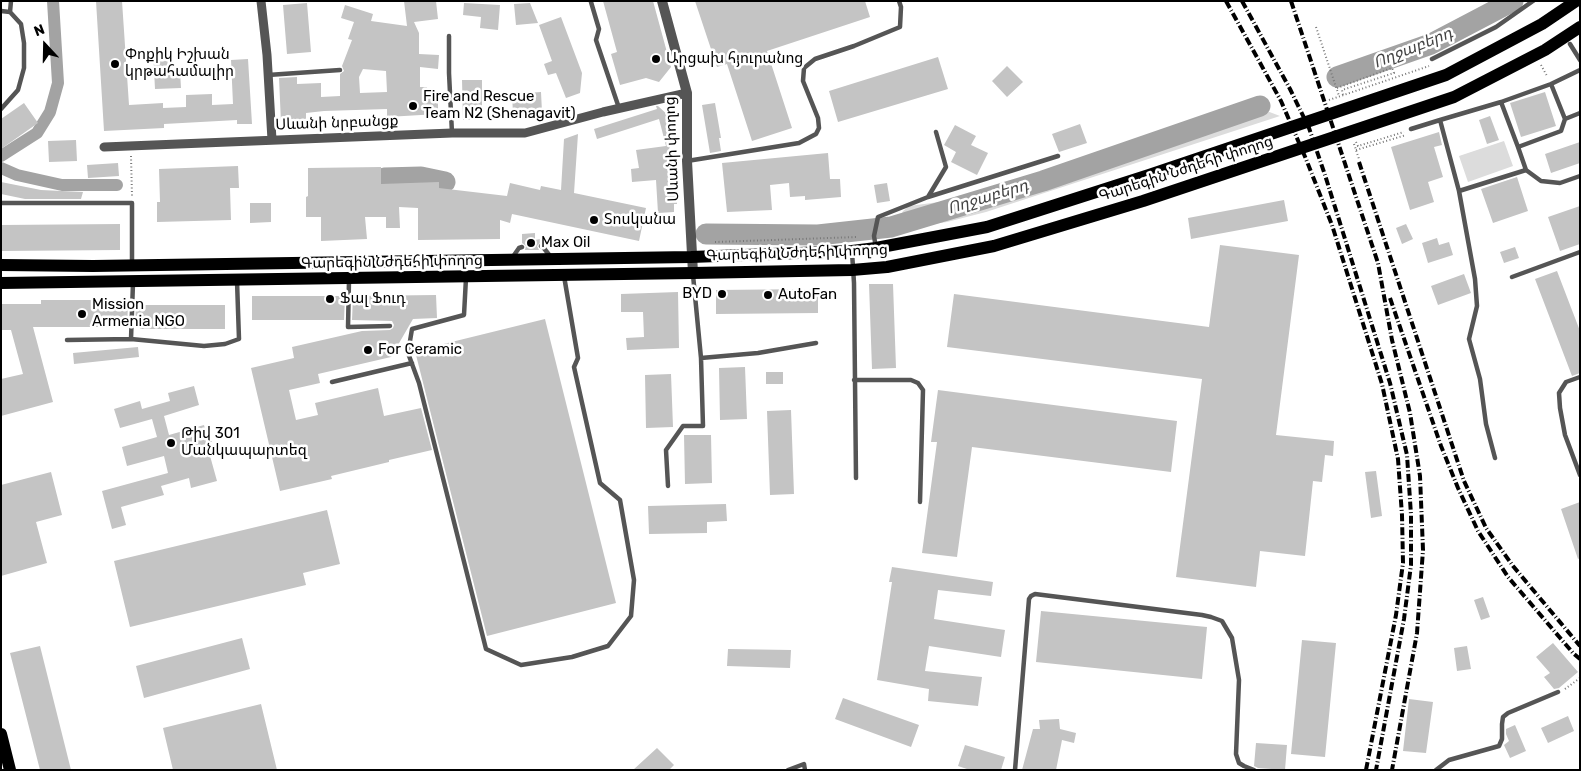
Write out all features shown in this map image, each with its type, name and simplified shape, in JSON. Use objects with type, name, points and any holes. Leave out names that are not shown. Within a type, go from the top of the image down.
[{"type":"main road","name":"Գարեգին Նժդեհի փողոց","points":[[1,266],[691,257],[852,251],[875,239],[987,227],[1149,175],[1446,75],[1542,24],[1576,1]]},
{"type":"main road","name":"Գարեգին Նժդեհի փողոց","points":[[1,283],[693,273],[852,270],[887,267],[994,246],[1143,201],[1454,98],[1545,50],[1580,27]]},
{"type":"main road","points":[[1,734],[10,770]]},
{"type":"street","points":[[261,1],[272,140]]},
{"type":"street","name":"Սևանի փողոց","points":[[662,1],[687,93],[687,161],[693,273]]},
{"type":"street","name":"Սևանի նրբանցք","points":[[104,147],[452,133],[525,133],[619,108],[687,93]]},
{"type":"lane","points":[[10,12],[11,1]]},
{"type":"lane","points":[[687,161],[799,143],[816,134],[819,128],[818,118],[803,82],[804,68],[815,59],[854,46],[900,27],[901,7],[899,1]]},
{"type":"lane","points":[[1432,59],[1496,27],[1533,1]]},
{"type":"lane","points":[[591,2],[599,30],[596,40],[619,108]]},
{"type":"lane","points":[[1,11],[10,12],[21,24],[24,43],[24,68],[18,90],[1,109]]},
{"type":"lane","points":[[449,36],[452,133]]},
{"type":"lane","points":[[1570,44],[1580,60]]},
{"type":"lane","points":[[268,75],[340,70]]},
{"type":"lane","points":[[1411,130],[1501,102],[1551,84],[1580,70]]},
{"type":"lane","points":[[1518,147],[1561,131],[1565,119],[1551,84]]},
{"type":"lane","points":[[1501,102],[1526,170],[1541,181],[1560,183],[1580,176]]},
{"type":"lane","points":[[1565,119],[1580,113]]},
{"type":"lane","points":[[1440,120],[1459,191],[1476,279],[1477,306],[1469,339],[1480,379],[1486,424],[1495,458]]},
{"type":"lane","points":[[928,197],[946,167],[936,132]]},
{"type":"lane","points":[[875,239],[878,217],[928,197],[1058,156]]},
{"type":"lane","points":[[1459,191],[1526,170]]},
{"type":"lane","points":[[1,203],[132,203],[132,265]]},
{"type":"lane","points":[[541,246],[553,259]]},
{"type":"lane","points":[[512,259],[519,248],[522,247]]},
{"type":"lane","points":[[852,251],[856,478]]},
{"type":"lane","points":[[1512,277],[1580,252]]},
{"type":"lane","name":"Սևանի փողոց","points":[[668,486],[666,450],[683,426],[702,426],[701,358],[693,273]]},
{"type":"lane","points":[[466,277],[464,315],[412,329],[408,353],[421,392],[486,648],[521,665],[572,657],[608,646],[631,616],[634,580],[620,500],[600,483],[574,367],[578,358],[564,275]]},
{"type":"lane","points":[[349,279],[348,327],[390,326]]},
{"type":"lane","points":[[67,340],[131,339],[204,346],[225,344],[239,339],[237,280]]},
{"type":"lane","points":[[131,339],[133,282]]},
{"type":"lane","points":[[701,358],[758,353],[796,348],[816,343]]},
{"type":"lane","points":[[332,382],[412,363]]},
{"type":"lane","points":[[1580,377],[1566,382],[1559,393],[1564,435],[1580,475]]},
{"type":"lane","points":[[854,380],[911,380],[918,383],[923,390],[920,502]]},
{"type":"lane","points":[[1015,770],[1029,599],[1035,594],[1202,615],[1222,621],[1232,638],[1239,680],[1236,754],[1239,762],[1254,770]]},
{"type":"lane","points":[[1436,770],[1449,760],[1499,746],[1502,739],[1503,717],[1508,713],[1558,692]]},
{"type":"lane","points":[[788,770],[804,764],[805,770]]},
{"type":"path","points":[[1316,27],[1340,100]]},
{"type":"path","points":[[1324,102],[1434,65]]},
{"type":"path","points":[[1336,88],[1392,68],[1394,73],[1342,90],[1343,95]]},
{"type":"path","points":[[1356,150],[1412,134],[1411,130],[1358,146]]},
{"type":"path","points":[[1354,141],[1359,159]]},
{"type":"path","points":[[131,146],[132,203]]},
{"type":"path","points":[[715,242],[875,239]]},
{"type":"path","points":[[1570,686],[1580,678]]},
{"type":"shaded area","points":[[1259,108],[1280,116],[986,212],[947,222],[899,229],[899,220],[903,211],[909,206],[985,194],[1035,174],[1057,171],[1200,122],[1241,110]]},
{"type":"shaded area","points":[[1504,141],[1513,166],[1468,182],[1459,156]]},
{"type":"building","points":[[96,1],[122,1],[129,105],[163,103],[163,108],[186,107],[186,95],[212,94],[212,105],[233,104],[231,60],[248,59],[252,124],[237,124],[237,120],[164,124],[164,128],[104,131]]},
{"type":"building","points":[[404,1],[436,1],[438,19],[414,22],[419,33],[419,54],[439,55],[438,69],[420,67],[420,87],[427,87],[428,98],[438,98],[438,114],[387,117],[387,109],[324,111],[306,113],[306,121],[281,123],[279,78],[297,77],[297,84],[321,83],[321,97],[340,96],[340,74],[344,71],[342,66],[352,40],[348,39],[354,22],[341,18],[345,5],[373,14],[371,21],[407,26]],"holes":[[[363,69],[386,71],[387,92],[360,93],[359,77]]]},
{"type":"building","points":[[603,1],[653,1],[671,67],[659,82],[646,78],[620,85],[611,54],[617,52]]},
{"type":"building","points":[[695,1],[865,1],[870,17],[767,51],[792,128],[752,141],[727,64],[717,67]]},
{"type":"building","points":[[307,3],[311,52],[287,54],[283,5]]},
{"type":"building","points":[[464,3],[500,5],[498,30],[480,28],[481,17],[463,15]]},
{"type":"building","points":[[530,3],[538,23],[516,25],[514,4]]},
{"type":"building","points":[[561,17],[582,73],[580,93],[566,98],[556,73],[548,75],[544,64],[552,61],[539,25]]},
{"type":"building","points":[[172,49],[173,72],[180,71],[181,88],[155,89],[153,50]]},
{"type":"building","points":[[938,57],[948,89],[838,122],[829,91]]},
{"type":"building","points":[[1007,66],[1023,82],[1007,97],[992,81]]},
{"type":"building","points":[[462,80],[482,80],[482,119],[463,120]]},
{"type":"building","points":[[541,92],[542,112],[513,114],[512,94]]},
{"type":"building","points":[[1545,92],[1556,126],[1521,137],[1510,103]]},
{"type":"building","points":[[24,103],[38,123],[1,149],[1,119]]},
{"type":"building","points":[[715,103],[721,138],[719,138],[721,151],[710,153],[702,105]]},
{"type":"building","points":[[656,106],[670,117],[674,136],[668,152],[675,151],[677,204],[674,204],[674,212],[658,213],[656,180],[632,182],[631,169],[639,168],[636,150],[666,146],[659,119],[597,139],[594,129],[657,109]]},
{"type":"building","points":[[1490,116],[1499,140],[1487,144],[1479,120]]},
{"type":"building","points":[[1080,124],[1087,143],[1059,152],[1052,134]]},
{"type":"building","points":[[955,125],[976,136],[971,145],[988,153],[977,175],[951,162],[956,152],[944,145]]},
{"type":"building","points":[[1439,132],[1442,145],[1434,147],[1443,177],[1428,182],[1434,202],[1410,210],[1391,147]]},
{"type":"building","points":[[578,134],[574,193],[646,208],[639,241],[512,214],[510,223],[500,220],[500,239],[418,240],[418,208],[399,207],[400,228],[386,228],[386,217],[365,217],[367,239],[321,241],[321,217],[306,217],[308,168],[381,167],[381,184],[439,182],[439,188],[507,196],[510,183],[540,190],[541,186],[561,190],[564,139]]},
{"type":"building","points":[[76,140],[77,161],[49,162],[48,141]]},
{"type":"building","points":[[1580,142],[1580,163],[1551,173],[1545,154]]},
{"type":"building","points":[[828,153],[830,179],[840,179],[841,197],[805,200],[805,196],[790,197],[789,183],[770,185],[772,210],[727,212],[722,163]]},
{"type":"building","points":[[118,163],[119,176],[88,178],[87,165]]},
{"type":"building","points":[[238,166],[239,188],[230,188],[231,220],[157,222],[157,202],[160,202],[159,169]]},
{"type":"building","points":[[1517,177],[1528,211],[1493,223],[1481,189]]},
{"type":"building","points":[[1,182],[41,190],[83,192],[81,199],[25,199],[1,194]]},
{"type":"building","points":[[887,183],[890,201],[877,203],[874,185]]},
{"type":"building","points":[[1284,200],[1288,221],[1191,239],[1188,218]]},
{"type":"building","points":[[250,203],[271,203],[271,222],[250,223]]},
{"type":"building","points":[[1580,206],[1580,244],[1560,251],[1548,217]]},
{"type":"building","points":[[120,224],[120,250],[1,251],[1,225]]},
{"type":"building","points":[[1406,224],[1413,239],[1402,244],[1396,228]]},
{"type":"building","name":"Max Oil","points":[[535,233],[535,240],[540,239],[541,242],[537,246],[539,250],[525,250],[526,246],[522,243],[522,234]]},
{"type":"building","points":[[1437,238],[1439,245],[1449,242],[1453,255],[1428,263],[1422,243]]},
{"type":"building","points":[[1220,245],[1299,255],[1276,435],[1334,441],[1333,456],[1325,455],[1322,482],[1313,481],[1305,556],[1260,551],[1256,587],[1176,577],[1202,379],[947,347],[954,294],[1209,327]]},
{"type":"building","points":[[1515,247],[1519,258],[1504,263],[1500,252]]},
{"type":"building","points":[[1557,271],[1580,331],[1580,373],[1572,376],[1535,279]]},
{"type":"building","points":[[1464,274],[1471,293],[1438,305],[1431,286]]},
{"type":"building","points":[[869,284],[893,284],[896,368],[872,369]]},
{"type":"building","points":[[818,289],[818,313],[716,314],[716,290]]},
{"type":"building","points":[[678,292],[679,348],[627,350],[626,338],[644,337],[643,312],[621,312],[621,294]]},
{"type":"building","points":[[436,295],[437,318],[413,319],[391,357],[318,374],[320,383],[289,390],[296,420],[318,415],[315,403],[378,388],[384,416],[421,408],[432,450],[331,476],[332,479],[280,491],[251,368],[294,358],[292,347],[362,331],[390,330],[393,328],[392,321],[352,320],[353,296]]},
{"type":"building","points":[[252,296],[345,296],[344,320],[252,320]]},
{"type":"building","points":[[41,300],[123,300],[123,305],[128,305],[127,327],[33,327],[53,402],[1,416],[1,379],[23,374],[11,330],[1,330],[1,304],[41,304]]},
{"type":"building","points":[[136,305],[225,305],[225,329],[140,329],[140,327],[135,327]]},
{"type":"building","points":[[545,319],[616,603],[487,636],[415,351]]},
{"type":"building","points":[[138,347],[139,357],[74,364],[73,353]]},
{"type":"building","points":[[745,367],[747,419],[720,420],[719,368]]},
{"type":"building","points":[[766,372],[783,372],[783,384],[766,384]]},
{"type":"building","points":[[671,374],[673,427],[646,428],[645,375]]},
{"type":"building","name":"Թիվ 301 Մանկապարտեզ","points":[[194,386],[199,405],[164,416],[169,435],[204,425],[209,444],[207,445],[217,481],[191,488],[189,478],[161,486],[164,495],[121,507],[126,525],[112,529],[102,491],[168,473],[164,456],[127,466],[122,447],[157,437],[152,419],[120,428],[114,409],[140,401],[142,409],[170,401],[168,393]]},
{"type":"building","points":[[938,390],[1177,421],[1171,472],[972,447],[957,557],[922,553],[937,442],[931,442]]},
{"type":"building","points":[[791,410],[794,494],[770,495],[767,411]]},
{"type":"building","points":[[684,435],[711,435],[712,483],[685,484]]},
{"type":"building","points":[[1376,471],[1382,516],[1371,518],[1365,472]]},
{"type":"building","points":[[51,472],[62,515],[36,522],[47,563],[1,576],[1,485]]},
{"type":"building","points":[[1580,502],[1580,558],[1578,559],[1561,509]]},
{"type":"building","points":[[726,504],[727,521],[707,522],[707,533],[649,534],[648,506]]},
{"type":"building","points":[[327,510],[340,564],[303,573],[306,585],[130,627],[114,561]]},
{"type":"building","points":[[892,567],[993,582],[991,596],[938,590],[934,619],[1005,630],[1001,657],[929,646],[925,671],[982,677],[978,706],[928,701],[929,689],[877,680],[892,582],[889,582]]},
{"type":"building","points":[[1483,597],[1490,617],[1481,620],[1474,600]]},
{"type":"building","points":[[1041,611],[1207,627],[1202,679],[1036,662]]},
{"type":"building","points":[[242,638],[250,669],[144,698],[136,666]]},
{"type":"building","points":[[1302,640],[1336,643],[1325,757],[1291,754]]},
{"type":"building","points":[[1553,643],[1578,672],[1559,688],[1554,689],[1544,677],[1550,673],[1536,657]]},
{"type":"building","points":[[40,646],[71,770],[40,770],[10,653]]},
{"type":"building","points":[[1467,646],[1471,669],[1457,671],[1454,648]]},
{"type":"building","points":[[728,649],[791,650],[790,668],[727,666]]},
{"type":"building","points":[[843,698],[919,725],[911,747],[835,719]]},
{"type":"building","points":[[1409,699],[1433,702],[1426,753],[1403,751]]},
{"type":"building","points":[[261,704],[277,770],[173,770],[163,728]]},
{"type":"building","points":[[1568,716],[1574,731],[1548,743],[1541,728]]},
{"type":"building","points":[[1059,719],[1060,729],[1076,733],[1074,743],[1062,740],[1056,770],[1022,770],[1033,729],[1040,729],[1039,720]]},
{"type":"building","points":[[1515,725],[1526,751],[1510,758],[1504,745],[1509,741],[1506,729]]},
{"type":"building","points":[[1256,743],[1287,745],[1285,770],[1254,766]]},
{"type":"building","points":[[965,745],[1005,757],[1001,770],[970,770],[958,766]]},
{"type":"building","points":[[657,748],[674,765],[669,770],[633,770]]},
{"type":"waterway","points":[[1,156],[37,133],[50,112],[58,83],[53,1]]},
{"type":"waterway","name":"Ողջաբերդ","points":[[1337,77],[1431,44],[1513,1]]},
{"type":"waterway","name":"Ողջաբերդ","points":[[706,234],[818,235],[891,227],[1043,181],[1260,106]]},
{"type":"waterway","points":[[1,168],[17,175],[62,185],[117,185]]},
{"type":"waterway","name":"Ողջաբերդ","points":[[384,178],[421,177],[445,182]]},
{"type":"railway","points":[[1226,1],[1281,101],[1332,225],[1382,384],[1398,459],[1403,563],[1396,615],[1366,770]]},
{"type":"railway","points":[[1242,1],[1309,128],[1390,383],[1407,455],[1411,515],[1411,565],[1404,619],[1376,770]]},
{"type":"railway","points":[[1291,1],[1378,263],[1392,340],[1410,413],[1420,476],[1423,550],[1417,633],[1392,770]]},
{"type":"railway","points":[[1359,162],[1464,481],[1486,528],[1513,566],[1580,646]]},
{"type":"railway","points":[[1390,298],[1441,446],[1478,531],[1508,577],[1580,659]]},
{"type":"place","name":"Արցախ հյուրանոց","points":[[656,59]]},
{"type":"place","name":"Փոքիկ Իշխան կրթահամալիր","points":[[115,64]]},
{"type":"place","name":"Fire and Rescue Team N2 (Shenagavit)","points":[[413,106]]},
{"type":"place","name":"Տոսկանա","points":[[594,220]]},
{"type":"place","name":"Max Oil","points":[[531,243]]},
{"type":"place","name":"BYD","points":[[722,294]]},
{"type":"place","name":"AutoFan","points":[[768,295]]},
{"type":"place","name":"Ֆալ Ֆուդ","points":[[330,299]]},
{"type":"place","name":"Mission Armenia NGO","points":[[82,314]]},
{"type":"place","name":"For Ceramic","points":[[368,350]]},
{"type":"place","name":"Թիվ 301 Մանկապարտեզ","points":[[171,443]]}]
